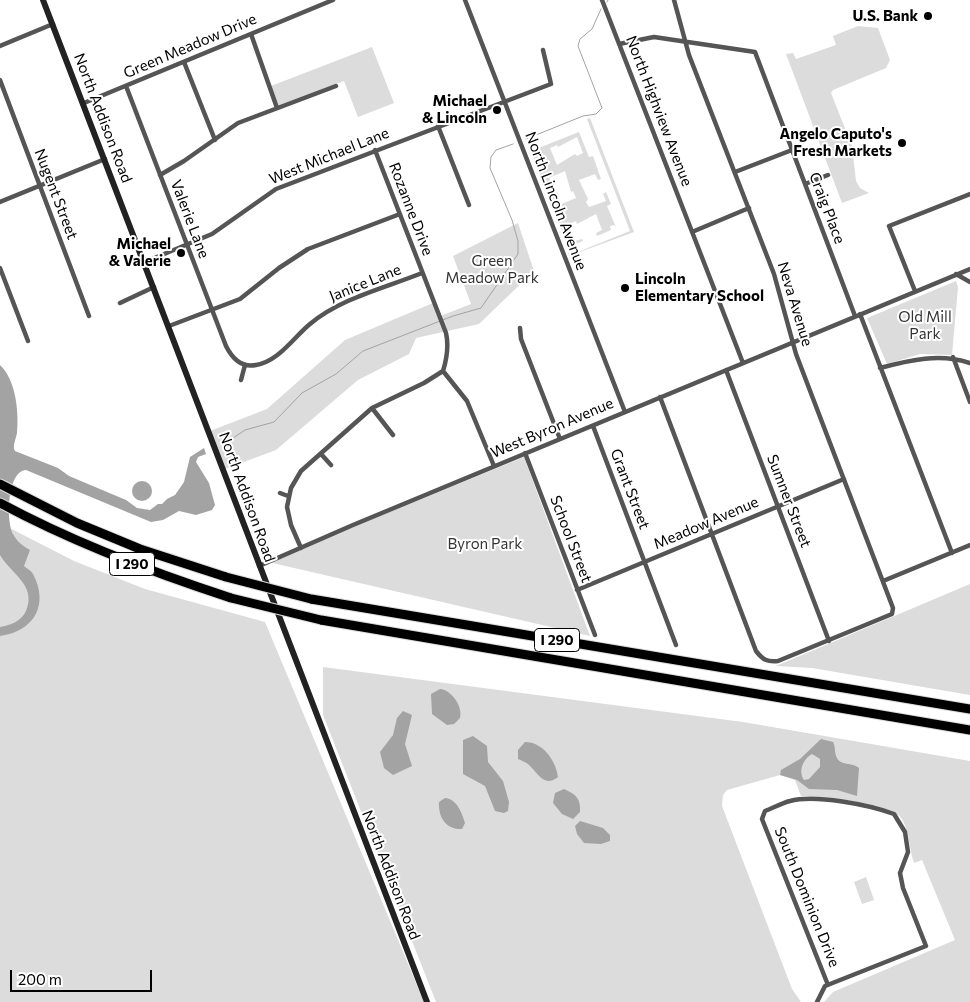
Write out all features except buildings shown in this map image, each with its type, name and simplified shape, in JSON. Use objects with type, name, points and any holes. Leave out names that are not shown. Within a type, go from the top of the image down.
[{"type":"highway","name":"I 290","points":[[0,484],[77,523],[140,549],[226,577],[311,599],[970,709]]},
{"type":"highway","name":"I 290","points":[[0,503],[36,522],[118,559],[231,598],[321,620],[970,730]]},
{"type":"street","name":"North Addison Road","points":[[43,0],[427,1002]]},
{"type":"street","name":"Green Meadow Drive","points":[[84,103],[333,0]]},
{"type":"street","name":"North Lincoln Avenue","points":[[465,0],[625,412]]},
{"type":"street","name":"North Highview Avenue","points":[[602,0],[743,363]]},
{"type":"street","name":"Neva Avenue","points":[[674,0],[684,40],[774,274],[792,342],[893,608],[892,614],[829,641]]},
{"type":"street","points":[[0,46],[53,24]]},
{"type":"street","points":[[251,34],[277,108]]},
{"type":"street","points":[[619,44],[647,38],[684,40]]},
{"type":"street","name":"Craig Place","points":[[684,40],[756,52],[805,184],[880,368],[952,553]]},
{"type":"street","name":"West Michael Lane","points":[[144,262],[212,234],[276,189],[551,84],[542,50]]},
{"type":"street","points":[[184,62],[215,140]]},
{"type":"street","name":"Nugent Street","points":[[0,80],[89,316]]},
{"type":"street","name":"Valerie Lane","points":[[126,86],[226,346],[235,360],[245,365]]},
{"type":"street","points":[[160,175],[238,123],[336,86]]},
{"type":"street","points":[[438,126],[469,205]]},
{"type":"street","name":"Rozanne Drive","points":[[375,150],[441,321],[448,347],[443,371]]},
{"type":"street","points":[[735,172],[792,150]]},
{"type":"street","points":[[0,202],[105,159]]},
{"type":"street","points":[[805,184],[828,175]]},
{"type":"street","points":[[915,291],[889,226],[970,194]]},
{"type":"street","points":[[692,232],[750,208]]},
{"type":"street","points":[[169,326],[212,311],[248,294],[279,268],[308,248],[400,214]]},
{"type":"street","points":[[0,268],[28,341]]},
{"type":"street","name":"West Byron Avenue","points":[[259,566],[970,268]]},
{"type":"street","name":"Janice Lane","points":[[245,365],[253,366],[271,360],[310,324],[331,308],[422,273]]},
{"type":"street","points":[[956,274],[970,282]]},
{"type":"street","points":[[120,302],[154,286]]},
{"type":"street","points":[[520,328],[521,339],[560,439]]},
{"type":"street","points":[[880,368],[916,359],[953,358],[970,363]]},
{"type":"street","points":[[953,358],[970,402]]},
{"type":"street","points":[[241,380],[245,365]]},
{"type":"street","name":"Sumner Street","points":[[726,370],[829,641]]},
{"type":"street","points":[[301,548],[288,516],[288,496],[302,471],[372,408],[424,383],[443,371],[467,401],[494,466]]},
{"type":"street","points":[[660,397],[756,651],[762,659],[769,662],[778,661],[829,641]]},
{"type":"street","points":[[372,408],[393,435]]},
{"type":"street","name":"Grant Street","points":[[593,426],[676,645]]},
{"type":"street","name":"School Street","points":[[525,453],[594,635]]},
{"type":"street","points":[[321,454],[331,465]]},
{"type":"street","name":"Meadow Avenue","points":[[578,590],[844,479]]},
{"type":"street","points":[[280,493],[288,496]]},
{"type":"street","points":[[883,581],[970,545]]},
{"type":"street","name":"South Dominion Drive","points":[[814,799],[885,811],[894,814],[905,832],[908,852],[900,873],[903,888],[926,946],[826,986],[762,819],[765,811],[791,800],[814,799]]},
{"type":"street","points":[[817,1002],[826,986]]},
{"type":"green space","points":[[858,26],[878,28],[890,60],[886,68],[833,90],[831,93],[852,146],[856,181],[860,188],[869,193],[842,203],[786,54],[793,53],[796,59],[836,45],[833,36]]},
{"type":"green space","points":[[372,47],[394,103],[358,117],[344,81],[277,106],[271,86]]},
{"type":"green space","points":[[590,118],[634,232],[569,256],[568,253],[574,250],[575,253],[630,231],[587,119]]},
{"type":"green space","points":[[579,132],[589,157],[593,156],[601,179],[598,180],[595,174],[579,180],[588,199],[586,202],[589,207],[606,201],[603,194],[606,192],[611,204],[607,206],[616,227],[614,225],[610,226],[611,230],[597,236],[596,233],[602,230],[596,214],[577,224],[576,221],[569,224],[575,241],[582,239],[583,241],[568,247],[531,151]],"holes":[[[577,137],[583,153],[577,156],[575,154],[557,165],[550,148],[557,145],[558,147]],[[565,171],[571,192],[573,191],[576,198],[559,205],[556,198],[559,196],[549,178]]]},
{"type":"green space","name":"Green Meadow Park","points":[[518,223],[534,271],[479,324],[416,338],[409,354],[358,380],[276,450],[225,469],[210,431],[267,409],[345,340],[433,303],[438,317],[471,304],[453,256]]},
{"type":"green space","name":"Old Mill Park","points":[[956,281],[958,287],[952,355],[920,354],[887,364],[867,318]]},
{"type":"green space","name":"Byron Park","points":[[524,457],[590,636],[268,562]]},
{"type":"green space","points":[[0,523],[74,561],[145,589],[265,622],[424,1002],[0,1002]]},
{"type":"green space","points":[[970,584],[970,695],[812,668],[776,666]]},
{"type":"green space","points":[[323,667],[743,722],[970,761],[970,1002],[824,1002],[833,992],[955,940],[922,860],[914,863],[907,830],[902,819],[896,813],[855,801],[801,796],[795,780],[780,775],[727,790],[723,795],[722,806],[792,989],[801,1002],[436,1002],[323,715]]},
{"type":"green space","points":[[866,877],[874,900],[862,904],[854,882]]},
{"type":"shaded area","points":[[0,365],[10,379],[17,406],[18,425],[14,445],[15,451],[58,468],[69,476],[126,500],[137,508],[150,510],[175,495],[184,482],[190,457],[204,448],[206,454],[198,457],[196,462],[209,483],[215,505],[212,510],[196,515],[179,511],[163,520],[151,522],[26,470],[20,473],[12,487],[9,519],[15,537],[20,544],[30,550],[24,566],[32,573],[38,585],[39,605],[36,614],[30,622],[12,633],[0,636],[0,627],[11,624],[24,615],[28,594],[21,580],[0,555]]},
{"type":"shaded area","points":[[138,481],[146,481],[152,487],[152,495],[146,501],[138,501],[132,495],[132,487]]},
{"type":"shaded area","points":[[440,689],[449,692],[456,700],[460,709],[460,718],[454,724],[447,725],[432,714],[431,694]]},
{"type":"shaded area","points":[[403,711],[412,715],[405,744],[412,766],[393,775],[384,768],[380,752],[393,735],[397,718]]},
{"type":"shaded area","points":[[473,736],[487,746],[488,762],[503,781],[509,802],[508,811],[504,813],[495,811],[485,786],[463,774],[463,740]]},
{"type":"shaded area","points":[[821,739],[833,742],[836,756],[839,760],[859,768],[857,796],[837,790],[809,789],[797,780],[780,775],[781,770],[800,759]],"holes":[[[812,754],[820,759],[820,767],[809,779],[804,780],[801,773],[806,759]]]},
{"type":"shaded area","points":[[525,742],[537,745],[548,754],[555,765],[558,777],[549,781],[545,780],[528,764],[518,759],[518,750]]},
{"type":"shaded area","points":[[564,789],[575,795],[579,800],[580,812],[573,819],[562,814],[553,803],[555,793]]},
{"type":"shaded area","points":[[445,798],[453,801],[461,811],[465,823],[462,829],[456,829],[444,822],[440,813],[439,802]]},
{"type":"shaded area","points":[[580,821],[603,828],[610,835],[610,841],[601,844],[584,843],[577,834],[575,826]]},
{"type":"waterway","points":[[526,139],[583,116],[596,114],[602,108],[578,46],[580,39],[592,29],[601,9]]},
{"type":"waterway","points":[[224,444],[245,430],[274,422],[302,393],[336,374],[363,351],[453,316],[481,308],[518,254],[518,241],[512,220],[490,168],[491,157],[496,150],[513,144]]},
{"type":"place","name":"U.S. Bank","points":[[928,16]]},
{"type":"place","name":"Michael & Lincoln","points":[[497,110]]},
{"type":"place","name":"Angelo Caputo's Fresh Markets","points":[[902,143]]},
{"type":"place","name":"Michael & Valerie","points":[[181,253]]},
{"type":"place","name":"Lincoln Elementary School","points":[[625,288]]}]
